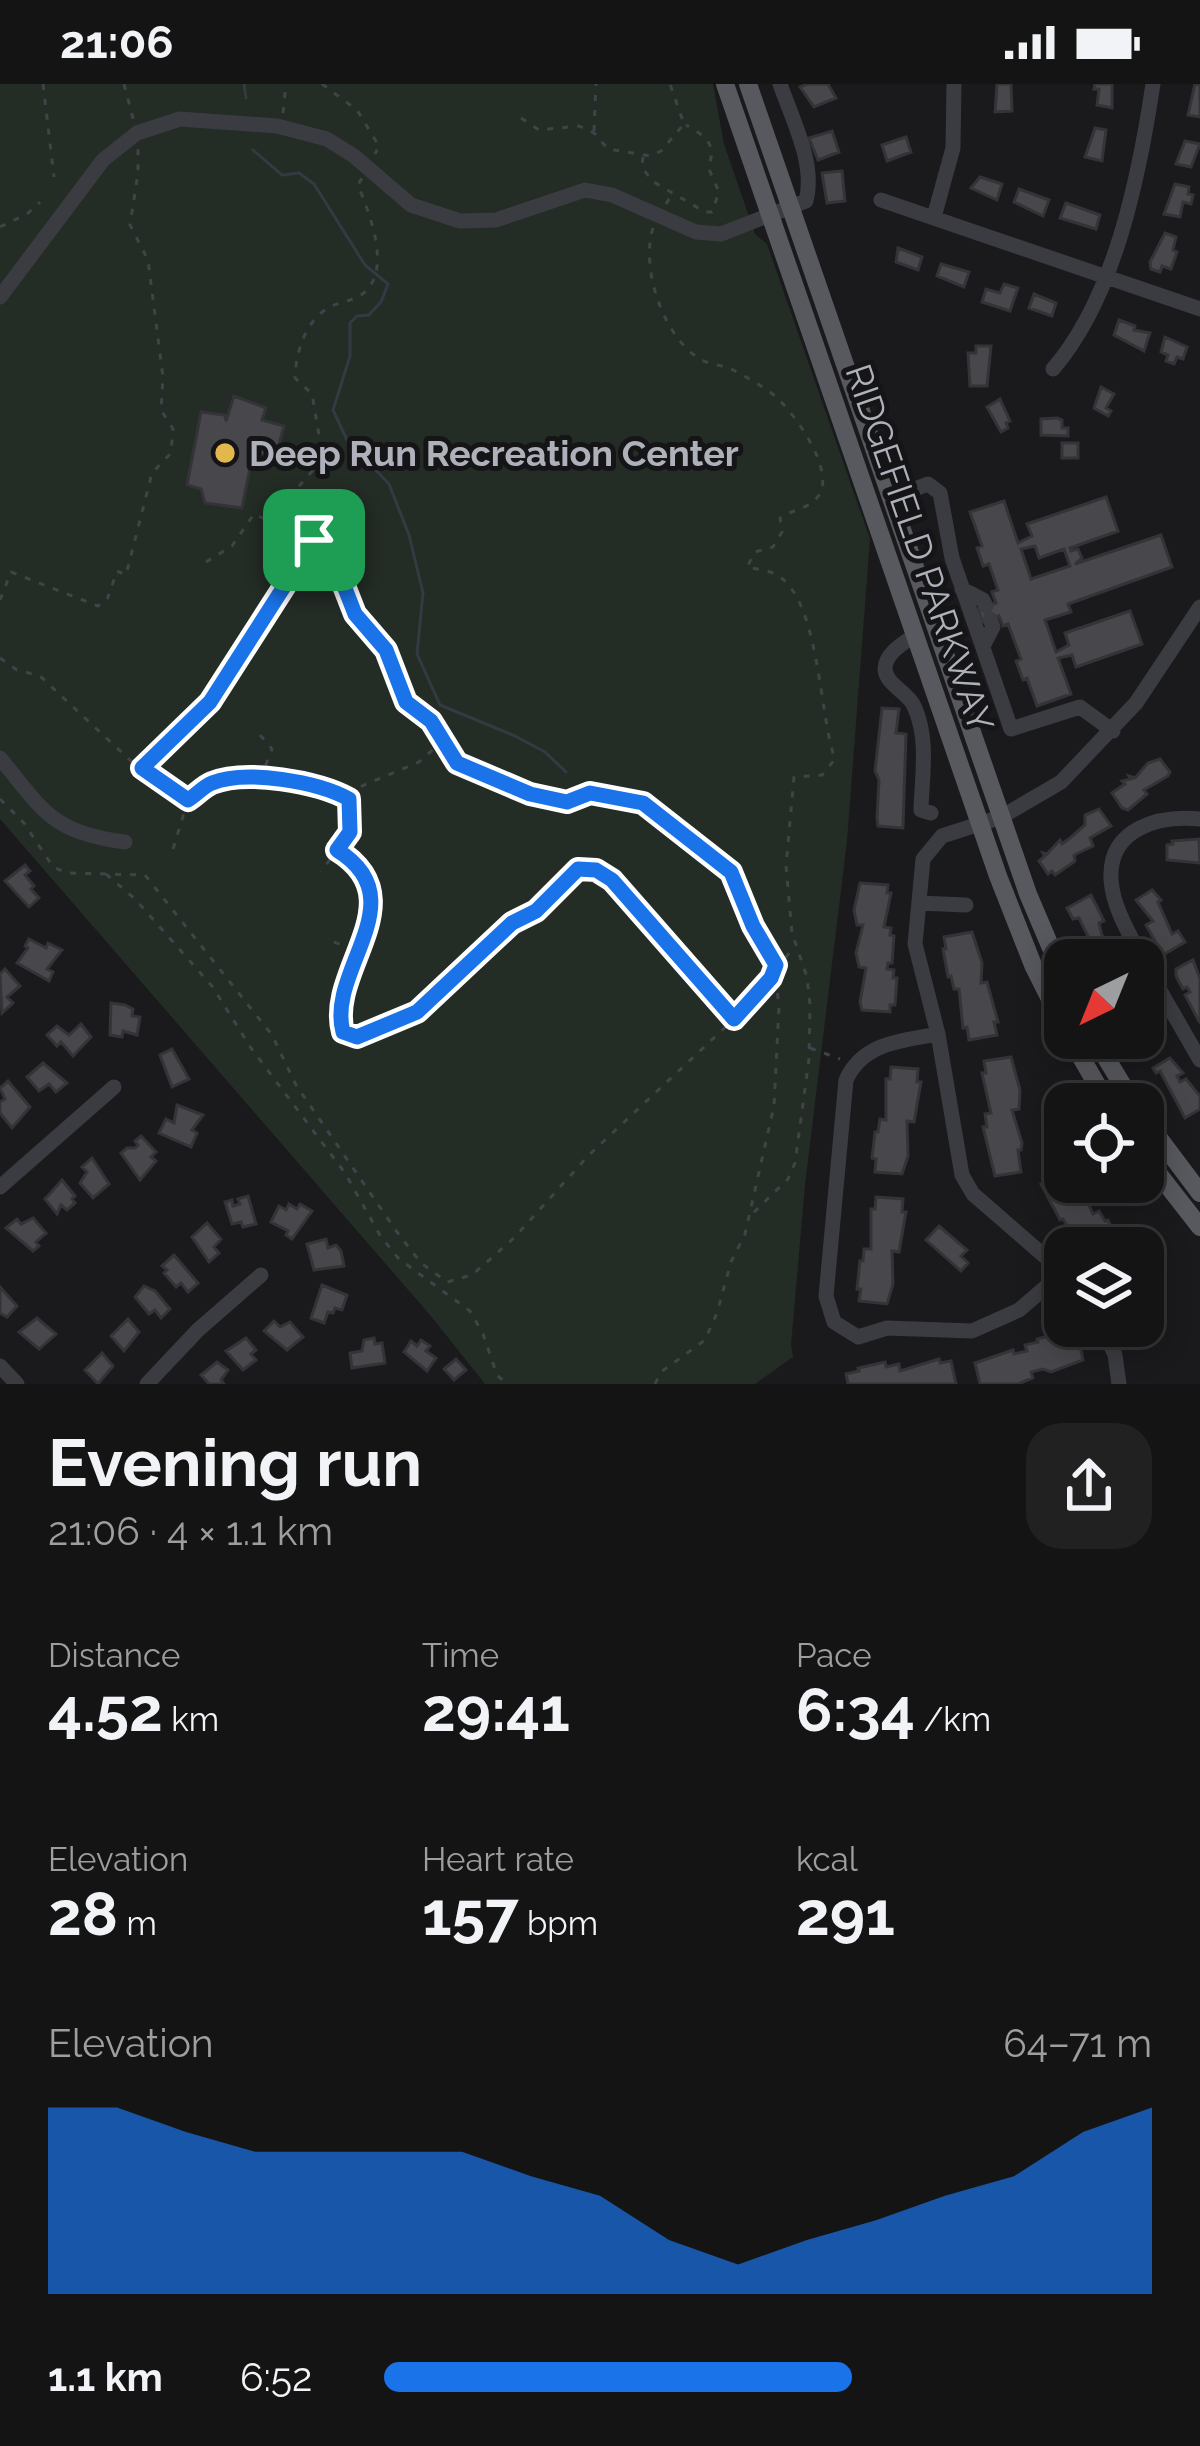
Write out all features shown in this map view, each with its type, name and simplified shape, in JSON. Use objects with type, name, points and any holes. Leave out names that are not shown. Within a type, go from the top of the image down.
[{"type":"main road","name":"RIDGEFIELD PARKWAY","points":[[725,84],[981,825],[1044,987]]},
{"type":"main road","name":"RIDGEFIELD PARKWAY","points":[[748,84],[1001,817],[1049,939]]},
{"type":"main road","points":[[1164,1145],[1200,1193]]},
{"type":"main road","points":[[1164,1181],[1200,1227]]},
{"type":"street","points":[[0,297],[113,149],[137,133],[170,121],[200,118],[282,127],[338,144],[410,205],[444,218],[496,220],[585,190],[613,195],[707,234],[737,230],[806,201],[809,177],[780,84]]},
{"type":"street","points":[[934,218],[953,148],[954,84]]},
{"type":"street","points":[[1053,369],[1088,320],[1105,277],[1131,195],[1153,84]]},
{"type":"street","points":[[881,200],[1200,309]]},
{"type":"street","points":[[891,498],[928,484],[940,493],[962,589],[1011,729],[1080,707],[1113,731]]},
{"type":"street","points":[[962,589],[983,600],[988,612],[993,627],[983,646]]},
{"type":"street","points":[[1044,1255],[967,1186],[957,1158],[938,1034],[917,958],[923,859],[942,836],[1001,817],[1060,782],[1113,731],[1200,608]]},
{"type":"street","points":[[915,634],[890,655],[885,670],[912,700],[920,720],[921,810],[932,813]]},
{"type":"street","points":[[0,758],[46,812],[68,830],[125,842]]},
{"type":"street","points":[[1134,939],[1115,898],[1114,856],[1126,839],[1148,823],[1162,818],[1200,819]]},
{"type":"street","points":[[919,903],[965,905]]},
{"type":"street","points":[[1164,997],[1200,1060]]},
{"type":"street","points":[[938,1034],[885,1044],[853,1066],[846,1080],[826,1296],[833,1322],[858,1337],[887,1328],[972,1331],[1019,1310],[1044,1289]]},
{"type":"street","points":[[0,1187],[114,1088]]},
{"type":"street","points":[[147,1384],[198,1330],[261,1275]]},
{"type":"street","points":[[1111,1347],[1119,1384]]},
{"type":"street","points":[[0,1366],[17,1384]]},
{"type":"path","points":[[43,84],[54,177]]},
{"type":"path","points":[[0,600],[11,572],[98,606],[107,600],[117,571],[126,574],[152,473],[171,453],[173,429],[161,410],[163,377],[148,260],[130,225],[139,172],[137,133],[124,84]]},
{"type":"path","points":[[282,127],[286,84]]},
{"type":"path","points":[[337,92],[339,84]]},
{"type":"path","points":[[594,133],[596,84]]},
{"type":"path","points":[[644,156],[646,174],[672,194],[712,212],[719,192],[708,167],[711,144],[683,124],[670,84]]},
{"type":"path","points":[[521,118],[539,130],[579,126],[608,148],[644,156],[661,151],[683,124]]},
{"type":"path","points":[[672,194],[649,240],[668,322],[682,345],[704,362],[731,369],[772,394],[814,445],[823,467],[824,487],[816,501],[780,518],[782,532],[773,547],[755,552],[748,567],[776,574],[790,586],[807,620],[835,759],[822,776],[794,777],[786,866],[795,945],[808,991],[809,1047],[795,1162],[788,1179],[748,1218]]},
{"type":"path","points":[[0,227],[40,202]]},
{"type":"path","points":[[268,521],[316,467],[322,453],[312,394],[295,378],[296,352],[323,310],[362,294],[376,270]]},
{"type":"path","points":[[206,562],[232,546],[254,514],[314,540],[332,555],[355,614],[386,650],[406,702],[431,721],[457,763],[530,794],[567,802],[607,794],[643,803],[731,872],[753,926],[775,961],[779,1006],[775,1106],[748,1218],[705,1340],[661,1372],[655,1384]]},
{"type":"path","points":[[142,768],[210,702],[314,540]]},
{"type":"path","points":[[0,658],[17,670],[40,676],[142,768],[188,800]]},
{"type":"path","points":[[260,735],[272,748],[260,778]]},
{"type":"path","points":[[321,872],[350,832],[349,799],[362,786],[419,762],[441,737]]},
{"type":"path","points":[[210,770],[212,783]]},
{"type":"path","points":[[173,849],[188,800],[212,783],[260,778],[318,785],[349,799]]},
{"type":"path","points":[[0,799],[53,867],[67,874],[145,875],[272,1035],[296,1085],[397,1232],[421,1263],[447,1282],[458,1281],[489,1262],[589,1155],[734,1019],[795,945]]},
{"type":"path","points":[[337,850],[364,874],[370,889],[371,906],[360,952],[339,1009],[343,1032],[349,1037],[382,1029],[417,1012],[578,869],[596,870],[612,880],[734,1019]]},
{"type":"path","points":[[103,872],[135,899],[212,986],[251,1048],[346,1173],[381,1237],[399,1259],[470,1311],[497,1375],[507,1384]]},
{"type":"path","points":[[334,941],[360,952]]},
{"type":"path","points":[[272,1035],[275,1022]]},
{"type":"path","points":[[809,1047],[853,1066]]},
{"type":"path","points":[[447,1282],[447,1294]]},
{"type":"shaded area","points":[[0,84],[713,84],[724,144],[755,234],[767,244],[870,539],[847,841],[805,1185],[793,1357],[755,1384],[485,1384],[0,819]]},
{"type":"building","points":[[828,84],[836,98],[814,107],[800,87]]},
{"type":"building","points":[[997,84],[1011,84],[1012,111],[995,112]]},
{"type":"building","points":[[1095,84],[1112,84],[1112,108],[1097,105]]},
{"type":"building","points":[[1195,84],[1200,85],[1200,117],[1188,115]]},
{"type":"building","points":[[1095,128],[1106,130],[1102,161],[1085,157]]},
{"type":"building","points":[[832,131],[839,152],[818,160],[809,138]]},
{"type":"building","points":[[906,137],[911,152],[887,161],[882,145]]},
{"type":"building","points":[[1185,141],[1200,144],[1191,167],[1176,164]]},
{"type":"building","points":[[842,171],[845,201],[827,203],[822,173]]},
{"type":"building","points":[[980,177],[1002,184],[997,200],[971,188]]},
{"type":"building","points":[[1175,184],[1189,187],[1188,194],[1193,195],[1191,204],[1183,202],[1180,217],[1164,214]]},
{"type":"building","points":[[1019,189],[1049,200],[1043,216],[1014,202]]},
{"type":"building","points":[[1066,203],[1100,215],[1096,229],[1060,218]]},
{"type":"building","points":[[1165,233],[1176,237],[1173,250],[1177,252],[1171,269],[1162,266],[1160,272],[1151,269],[1150,262]]},
{"type":"building","points":[[898,248],[922,257],[918,270],[896,262]]},
{"type":"building","points":[[941,264],[969,272],[964,287],[937,276]]},
{"type":"building","points":[[1004,284],[1018,288],[1010,311],[982,302],[986,289],[1000,293]]},
{"type":"building","points":[[1034,294],[1056,303],[1052,316],[1029,308]]},
{"type":"building","points":[[1119,320],[1150,333],[1144,351],[1114,335]]},
{"type":"building","points":[[1165,337],[1187,347],[1183,359],[1177,357],[1174,364],[1161,352]]},
{"type":"building","points":[[976,346],[991,346],[987,386],[970,386],[968,353],[976,353]]},
{"type":"building","points":[[1101,387],[1114,394],[1106,408],[1111,411],[1108,416],[1094,408]]},
{"type":"building","name":"Deep Run Recreation Center","points":[[234,396],[266,408],[262,420],[284,426],[275,459],[253,453],[242,508],[205,503],[201,489],[187,485],[201,412],[225,415],[226,421]]},
{"type":"building","points":[[1000,399],[1010,421],[1001,432],[987,407]]},
{"type":"building","points":[[1057,418],[1062,428],[1068,428],[1068,436],[1041,435],[1041,419]]},
{"type":"building","points":[[1062,443],[1078,443],[1078,458],[1062,458]]},
{"type":"building","points":[[1106,497],[1118,531],[1070,548],[1078,549],[1082,558],[1075,564],[1161,535],[1172,567],[1068,604],[1071,612],[1045,620],[1056,652],[1069,645],[1065,633],[1130,611],[1142,644],[1076,667],[1072,655],[1058,658],[1071,694],[1037,706],[1016,661],[1021,659],[1008,624],[1003,626],[999,616],[982,622],[978,609],[996,603],[992,592],[998,590],[989,564],[983,566],[977,548],[982,546],[970,512],[1004,501],[1018,543],[1032,536],[1027,524]],"holes":[[[1035,546],[1039,558],[1064,549],[1070,566],[1031,579],[1021,549]]]},
{"type":"building","points":[[882,708],[899,709],[896,733],[906,734],[903,828],[878,826],[875,771]]},
{"type":"building","points":[[1160,759],[1168,776],[1144,790],[1147,794],[1128,810],[1122,808],[1112,793],[1129,776],[1135,778],[1148,763]]},
{"type":"building","points":[[1099,809],[1111,826],[1090,838],[1093,846],[1074,855],[1075,861],[1055,875],[1048,874],[1039,861],[1043,853],[1070,838],[1085,825],[1085,815]]},
{"type":"building","points":[[1199,839],[1200,863],[1167,860],[1167,845],[1172,841]]},
{"type":"building","points":[[25,865],[30,871],[25,875],[39,898],[29,907],[5,881]]},
{"type":"building","points":[[860,883],[888,885],[887,893],[891,893],[884,927],[891,928],[894,936],[892,963],[887,969],[894,970],[893,978],[897,978],[890,1012],[862,1010],[860,1002],[866,968],[859,967],[856,953],[863,925],[857,925],[854,910]]},
{"type":"building","points":[[1152,890],[1161,900],[1172,934],[1178,931],[1185,942],[1164,954],[1164,939],[1154,939],[1146,925],[1153,921],[1136,900]]},
{"type":"building","points":[[1091,895],[1104,921],[1099,923],[1105,939],[1089,939],[1079,918],[1073,919],[1067,908]]},
{"type":"building","points":[[972,932],[982,963],[981,983],[987,982],[998,1022],[994,1022],[997,1035],[969,1040],[959,989],[954,989],[948,977],[943,949],[944,937]]},
{"type":"building","points":[[29,939],[62,950],[47,969],[53,972],[49,981],[17,963]]},
{"type":"building","points":[[1193,960],[1200,979],[1200,1023],[1185,995],[1190,992],[1176,976],[1176,969]]},
{"type":"building","points":[[5,969],[20,986],[7,997],[13,1003],[2,1013],[0,974]]},
{"type":"building","points":[[111,1003],[125,1005],[133,1009],[132,1016],[140,1017],[137,1035],[123,1031],[122,1037],[110,1035]]},
{"type":"building","points":[[81,1024],[91,1037],[73,1056],[47,1035],[57,1026],[69,1035]]},
{"type":"building","points":[[172,1049],[189,1079],[172,1087],[160,1055]]},
{"type":"building","points":[[1011,1057],[1020,1090],[1019,1109],[1012,1110],[1022,1143],[1018,1150],[1021,1172],[995,1176],[983,1127],[987,1127],[985,1114],[991,1113],[982,1073],[986,1073],[984,1061]]},
{"type":"building","points":[[1170,1058],[1183,1073],[1177,1076],[1180,1082],[1186,1079],[1200,1096],[1200,1109],[1185,1118],[1160,1071],[1153,1068]]},
{"type":"building","points":[[43,1063],[67,1083],[56,1092],[49,1084],[39,1091],[27,1077]]},
{"type":"building","points":[[891,1067],[918,1069],[917,1082],[921,1082],[914,1122],[907,1121],[908,1156],[902,1174],[875,1172],[876,1159],[872,1158],[875,1132],[880,1119],[886,1120],[886,1079],[890,1079]]},
{"type":"building","points":[[8,1081],[30,1107],[12,1128],[0,1113],[0,1102],[5,1099],[0,1088]]},
{"type":"building","points":[[177,1105],[203,1115],[192,1130],[197,1133],[191,1147],[159,1133],[166,1119],[174,1123]]},
{"type":"building","points":[[141,1136],[156,1152],[151,1157],[156,1161],[140,1180],[121,1153],[135,1148]]},
{"type":"building","points":[[92,1158],[109,1184],[93,1198],[80,1183],[87,1172],[82,1167]]},
{"type":"building","points":[[62,1180],[75,1203],[67,1210],[61,1205],[57,1214],[45,1199]]},
{"type":"building","points":[[248,1196],[256,1224],[232,1224],[225,1202],[232,1200],[233,1206]]},
{"type":"building","points":[[876,1197],[903,1199],[902,1212],[906,1212],[899,1252],[892,1251],[893,1284],[887,1304],[859,1301],[861,1289],[857,1289],[864,1249],[871,1249],[871,1209],[875,1209]]},
{"type":"building","points":[[1051,1203],[1088,1203],[1093,1214],[1099,1211],[1112,1227],[1068,1227]]},
{"type":"building","points":[[289,1204],[312,1211],[292,1239],[288,1231],[271,1222],[279,1206],[286,1210]]},
{"type":"building","points":[[33,1218],[46,1233],[33,1251],[6,1228],[17,1219],[21,1224]]},
{"type":"building","points":[[207,1223],[221,1239],[214,1247],[219,1253],[209,1262],[192,1237]]},
{"type":"building","points":[[939,1226],[967,1250],[961,1256],[968,1263],[961,1271],[926,1240]]},
{"type":"building","points":[[326,1239],[328,1248],[336,1245],[341,1251],[344,1266],[314,1270],[307,1244]]},
{"type":"building","points":[[174,1255],[198,1283],[188,1292],[164,1273],[167,1270],[162,1266]]},
{"type":"building","points":[[322,1285],[347,1295],[342,1310],[328,1312],[324,1323],[311,1318]]},
{"type":"building","points":[[144,1286],[170,1309],[161,1318],[155,1310],[149,1314],[135,1297]]},
{"type":"building","points":[[0,1287],[17,1306],[7,1317],[0,1313]]},
{"type":"building","points":[[37,1318],[56,1334],[39,1349],[19,1332]]},
{"type":"building","points":[[128,1319],[139,1332],[124,1351],[111,1336]]},
{"type":"building","points":[[274,1321],[280,1327],[290,1322],[303,1337],[287,1350],[264,1331]]},
{"type":"building","points":[[1044,1337],[1044,1347],[1080,1347],[1083,1360],[1051,1372],[1031,1372],[1033,1378],[1018,1384],[980,1384],[975,1363],[1013,1350],[1014,1354],[1027,1351],[1025,1345]]},
{"type":"building","points":[[246,1338],[256,1350],[251,1354],[256,1360],[243,1370],[226,1351]]},
{"type":"building","points":[[374,1338],[375,1344],[382,1343],[385,1363],[352,1368],[350,1353],[362,1351],[364,1340]]},
{"type":"building","points":[[421,1340],[436,1358],[427,1371],[404,1352],[411,1341],[417,1346]]},
{"type":"building","points":[[102,1353],[113,1366],[98,1384],[85,1370]]},
{"type":"building","points":[[456,1359],[466,1370],[454,1380],[444,1369]]},
{"type":"building","points":[[939,1359],[940,1363],[951,1361],[956,1384],[848,1384],[846,1374],[858,1368],[885,1362],[886,1367],[899,1364],[900,1371]]},
{"type":"building","points":[[217,1362],[228,1370],[221,1380],[224,1384],[209,1384],[201,1375]]},
{"type":"waterway","points":[[244,84],[246,98]]},
{"type":"waterway","points":[[253,150],[282,175],[299,173],[314,184],[365,265],[388,284],[369,315],[357,316],[350,323],[350,356],[333,410],[347,440],[389,484],[409,535],[423,593],[417,654],[440,705],[515,736],[545,752],[566,772]]},
{"type":"place","name":"Deep Run Recreation Center","points":[[225,453]]},
{"type":"route","points":[[314,540],[332,555],[355,614],[386,650],[406,702],[431,721],[457,763],[530,794],[567,802],[590,793],[643,803],[731,872],[753,926],[776,965],[771,978],[734,1019],[612,880],[584,868],[536,911],[512,923],[409,1018],[357,1037],[343,1032],[339,1009],[371,906],[364,874],[337,850],[350,832],[349,799],[318,785],[250,778],[210,783],[188,800],[142,768],[210,702],[314,540]]}]
